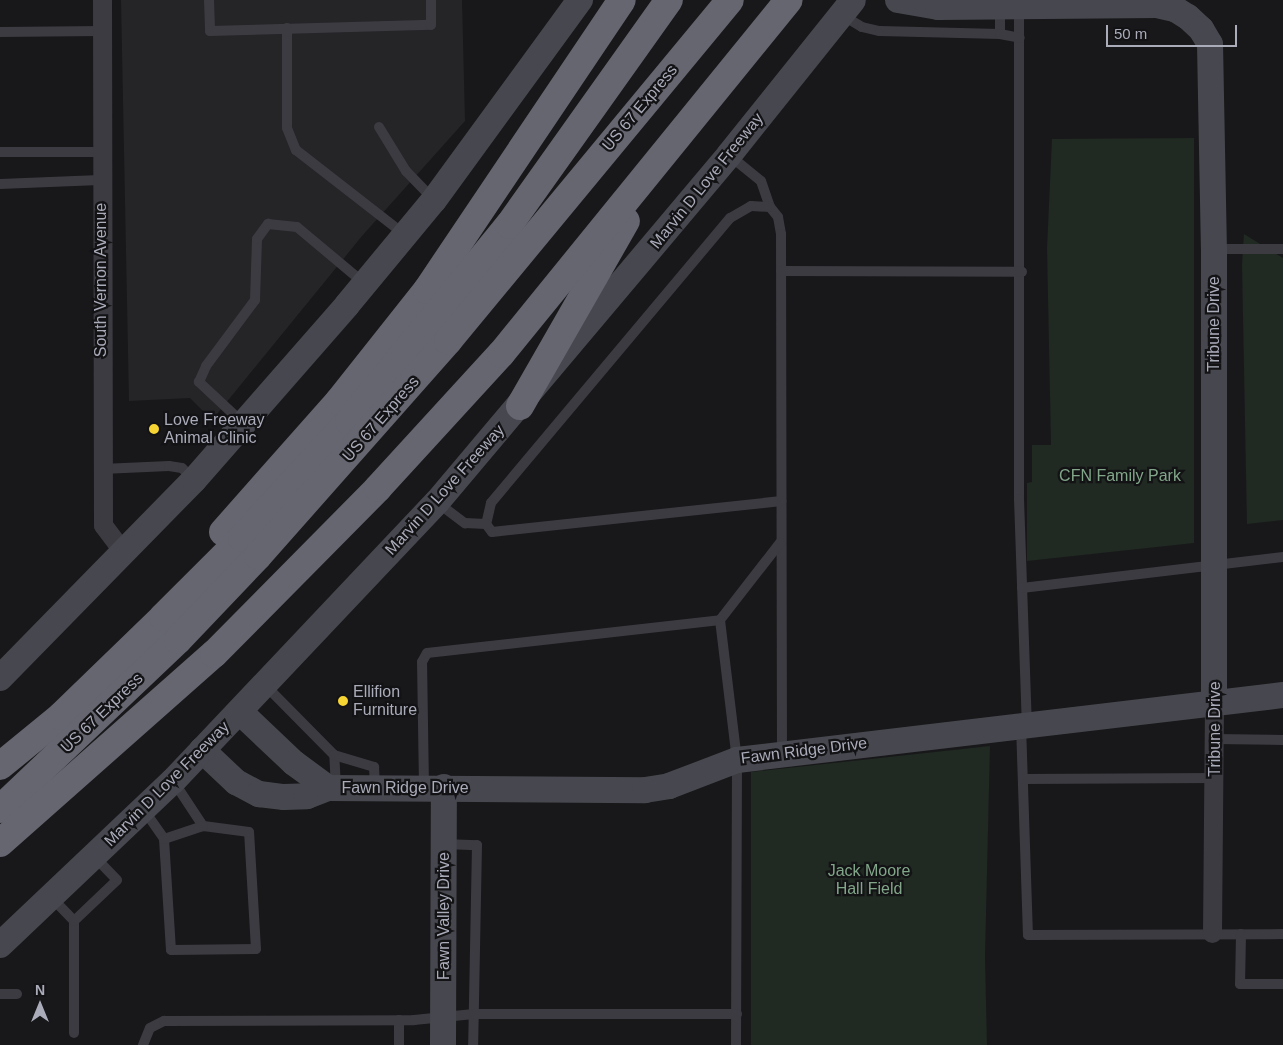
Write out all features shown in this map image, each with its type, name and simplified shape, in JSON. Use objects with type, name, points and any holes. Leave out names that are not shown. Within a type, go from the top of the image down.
[{"type":"highway","points":[[162,617],[228,524],[339,401],[427,290],[622,0]]},
{"type":"highway","points":[[0,766],[61,716],[242,538],[349,421],[431,323],[515,217],[669,0]]},
{"type":"highway","name":"US 67 Express","points":[[0,809],[178,640],[278,535],[448,341],[730,0]]},
{"type":"highway","points":[[0,843],[214,654],[378,488],[501,354],[789,0]]},
{"type":"highway","points":[[520,406],[670,144]]},
{"type":"street","name":"South Vernon Avenue","points":[[102,0],[100,180],[103,525],[124,553]]},
{"type":"street","points":[[0,678],[194,480],[365,284],[434,200],[580,0]]},
{"type":"street","name":"Tribune Drive","points":[[898,0],[920,6],[1158,3],[1175,9],[1188,17],[1201,29],[1210,44],[1214,249],[1215,566],[1215,778],[1212,933]]},
{"type":"street","name":"Marvin D Love Freeway","points":[[0,945],[173,781],[266,686],[437,502],[520,406],[729,155],[847,7]]},
{"type":"street","name":"Fawn Ridge Drive","points":[[202,750],[236,782],[259,794],[307,796],[332,788],[434,787],[645,790],[669,786],[737,760],[1024,724],[1283,695]]},
{"type":"street","name":"Fawn Ridge Drive","points":[[240,712],[294,763],[332,788]]},
{"type":"street","name":"Fawn Valley Drive","points":[[434,787],[444,844],[442,1045]]},
{"type":"lane","points":[[209,0],[210,31],[431,25],[430,0]]},
{"type":"lane","points":[[1000,34],[1010,6]]},
{"type":"lane","points":[[1010,6],[1020,38],[1023,779],[1028,935],[1283,934]]},
{"type":"lane","points":[[847,7],[862,27],[880,31],[1000,34],[1020,38]]},
{"type":"lane","points":[[287,28],[287,128],[296,150],[405,235]]},
{"type":"lane","points":[[0,32],[102,31]]},
{"type":"lane","points":[[379,127],[406,171],[434,200]]},
{"type":"lane","points":[[0,152],[101,152]]},
{"type":"lane","points":[[729,155],[761,180],[770,207],[778,217],[781,234],[780,543],[782,754]]},
{"type":"lane","points":[[0,184],[100,180]]},
{"type":"lane","points":[[486,524],[491,503],[730,218],[751,206],[770,207]]},
{"type":"lane","points":[[244,424],[198,382],[206,366],[255,300],[257,239],[268,224],[297,227],[365,284]]},
{"type":"lane","points":[[1214,249],[1283,249]]},
{"type":"lane","points":[[781,272],[1022,272]]},
{"type":"lane","points":[[102,469],[169,466],[182,468],[194,480]]},
{"type":"lane","points":[[486,524],[492,532],[781,501]]},
{"type":"lane","points":[[437,502],[465,523],[486,524]]},
{"type":"lane","points":[[736,1045],[737,760],[720,620],[780,543]]},
{"type":"lane","points":[[1022,588],[1283,557]]},
{"type":"lane","points":[[434,787],[422,662],[427,653],[720,620]]},
{"type":"lane","points":[[266,686],[334,755],[374,767],[375,788]]},
{"type":"lane","points":[[1215,739],[1283,740]]},
{"type":"lane","points":[[332,788],[334,755]]},
{"type":"lane","points":[[1023,779],[1215,778]]},
{"type":"lane","points":[[173,781],[203,826]]},
{"type":"lane","points":[[144,809],[164,839],[171,950],[256,949],[248,832],[203,826],[164,839]]},
{"type":"lane","points":[[444,844],[477,845],[473,1045]]},
{"type":"lane","points":[[74,921],[117,880],[94,856]]},
{"type":"lane","points":[[51,897],[74,921],[74,1033]]},
{"type":"lane","points":[[1241,934],[1240,984],[1283,984]]},
{"type":"lane","points":[[0,994],[17,994]]},
{"type":"lane","points":[[143,1045],[150,1028],[164,1021],[399,1020],[474,1014],[737,1014]]},
{"type":"lane","points":[[399,1020],[400,1045]]},
{"type":"shaded area","points":[[121,0],[462,0],[465,121],[362,236],[212,420],[190,398],[129,401]]},
{"type":"green space","name":"CFN Family Park","points":[[1194,138],[1194,543],[1027,561],[1027,483],[1032,482],[1032,445],[1051,445],[1047,248],[1052,139]]},
{"type":"green space","points":[[1244,234],[1283,258],[1283,520],[1247,524],[1242,264]]},
{"type":"green space","name":"Jack Moore Hall Field","points":[[990,746],[985,957],[987,1045],[751,1045],[751,772]]},
{"type":"place","name":"Love Freeway Animal Clinic","points":[[154,429]]},
{"type":"place","name":"Ellifion Furniture","points":[[343,701]]}]
